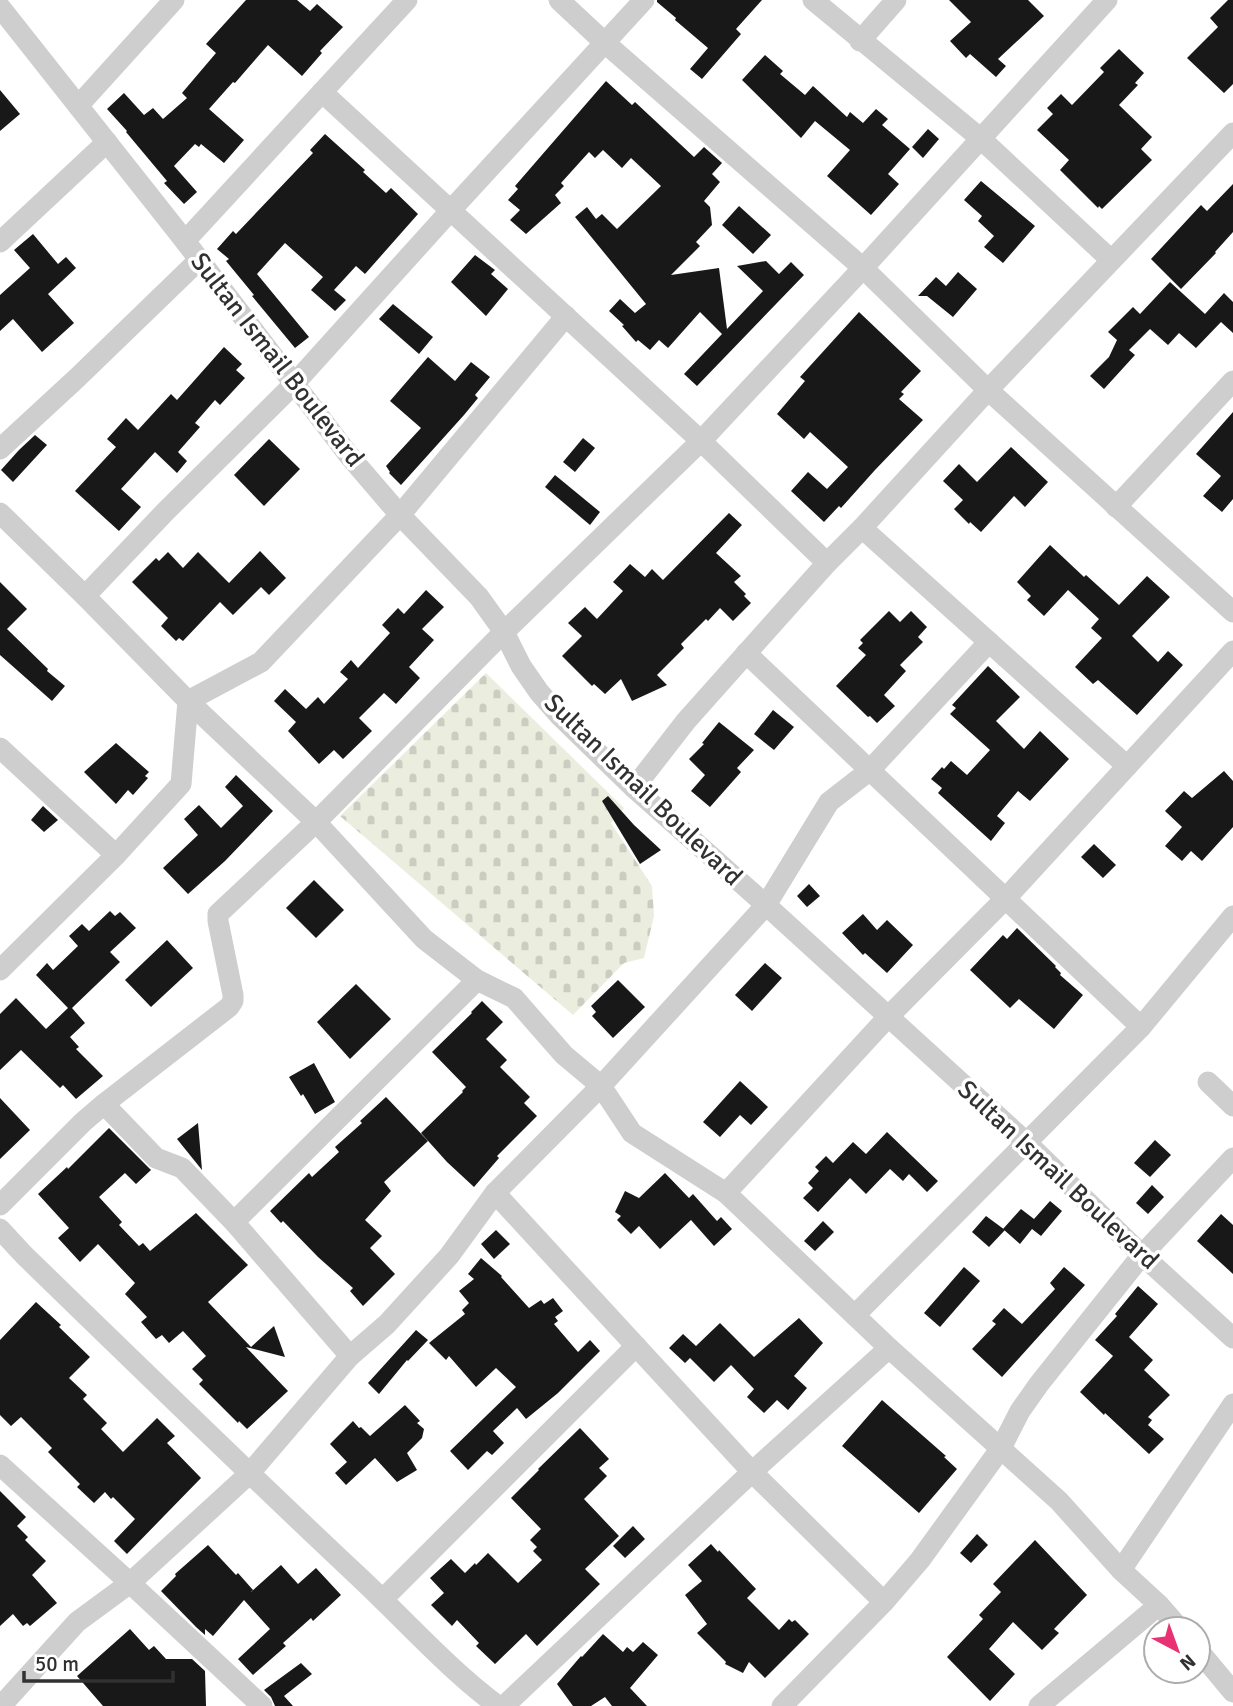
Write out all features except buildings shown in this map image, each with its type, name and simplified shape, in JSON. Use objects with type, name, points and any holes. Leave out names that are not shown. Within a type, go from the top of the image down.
[{"type":"street","points":[[78,106],[174,0]]},
{"type":"street","points":[[185,241],[407,0]]},
{"type":"street","points":[[559,0],[863,268],[988,390],[1233,612]]},
{"type":"street","points":[[85,596],[164,512],[294,384],[644,0]]},
{"type":"street","points":[[813,0],[980,138],[1111,260]]},
{"type":"street","points":[[860,41],[896,0]]},
{"type":"street","points":[[0,1206],[83,1122],[229,1007],[233,995],[218,914],[316,822],[504,632],[701,440],[863,268],[1107,0]]},
{"type":"street","name":"Sultan Ismail Boulevard","points":[[3,16],[185,241],[351,458],[400,515],[479,597],[504,632],[521,666],[539,692],[583,740],[1026,1142],[1142,1255],[1233,1338]]},
{"type":"street","points":[[322,92],[701,440],[827,563]]},
{"type":"street","points":[[634,788],[686,721],[827,563],[1233,133]]},
{"type":"street","points":[[0,242],[107,142]]},
{"type":"street","points":[[0,449],[199,260]]},
{"type":"street","points":[[188,701],[261,663],[400,515],[566,316]]},
{"type":"street","points":[[1116,507],[1233,381]]},
{"type":"street","points":[[0,513],[188,701],[316,822],[424,939],[477,980],[514,998],[564,1055],[601,1086],[632,1133],[726,1193],[889,1348],[1059,1502],[1121,1570],[1168,1615]]},
{"type":"street","points":[[862,527],[1127,766]]},
{"type":"street","points":[[1,1706],[77,1622],[130,1583],[249,1474],[350,1356],[387,1324],[449,1256],[495,1193],[601,1086],[766,905],[829,802],[869,771],[989,642]]},
{"type":"street","points":[[726,1193],[888,1017],[1006,898],[1233,651]]},
{"type":"street","points":[[746,653],[1141,1027]]},
{"type":"street","points":[[0,970],[116,855],[181,784],[188,701]]},
{"type":"street","points":[[0,748],[116,855]]},
{"type":"street","points":[[855,1315],[1141,1027],[1233,916]]},
{"type":"street","points":[[234,1222],[477,980]]},
{"type":"street","points":[[1208,1082],[1233,1106]]},
{"type":"street","points":[[104,1104],[156,1158],[182,1168],[234,1222],[350,1356]]},
{"type":"street","points":[[782,1706],[884,1602],[920,1560],[1001,1448],[1020,1411],[1039,1384],[1142,1255],[1233,1158]]},
{"type":"street","points":[[495,1193],[752,1472],[884,1602]]},
{"type":"street","points":[[0,1229],[249,1474],[475,1689],[498,1706]]},
{"type":"street","points":[[383,1599],[636,1346]]},
{"type":"street","points":[[504,1706],[752,1472],[889,1348]]},
{"type":"street","points":[[1121,1570],[1233,1404]]},
{"type":"street","points":[[0,1465],[262,1706]]},
{"type":"street","points":[[1039,1706],[1159,1605]]},
{"type":"street","points":[[1212,1667],[1233,1692]]},
{"type":"green space","points":[[486,673],[624,808],[611,823],[652,886],[654,916],[644,958],[624,963],[573,1015],[340,816]]}]
